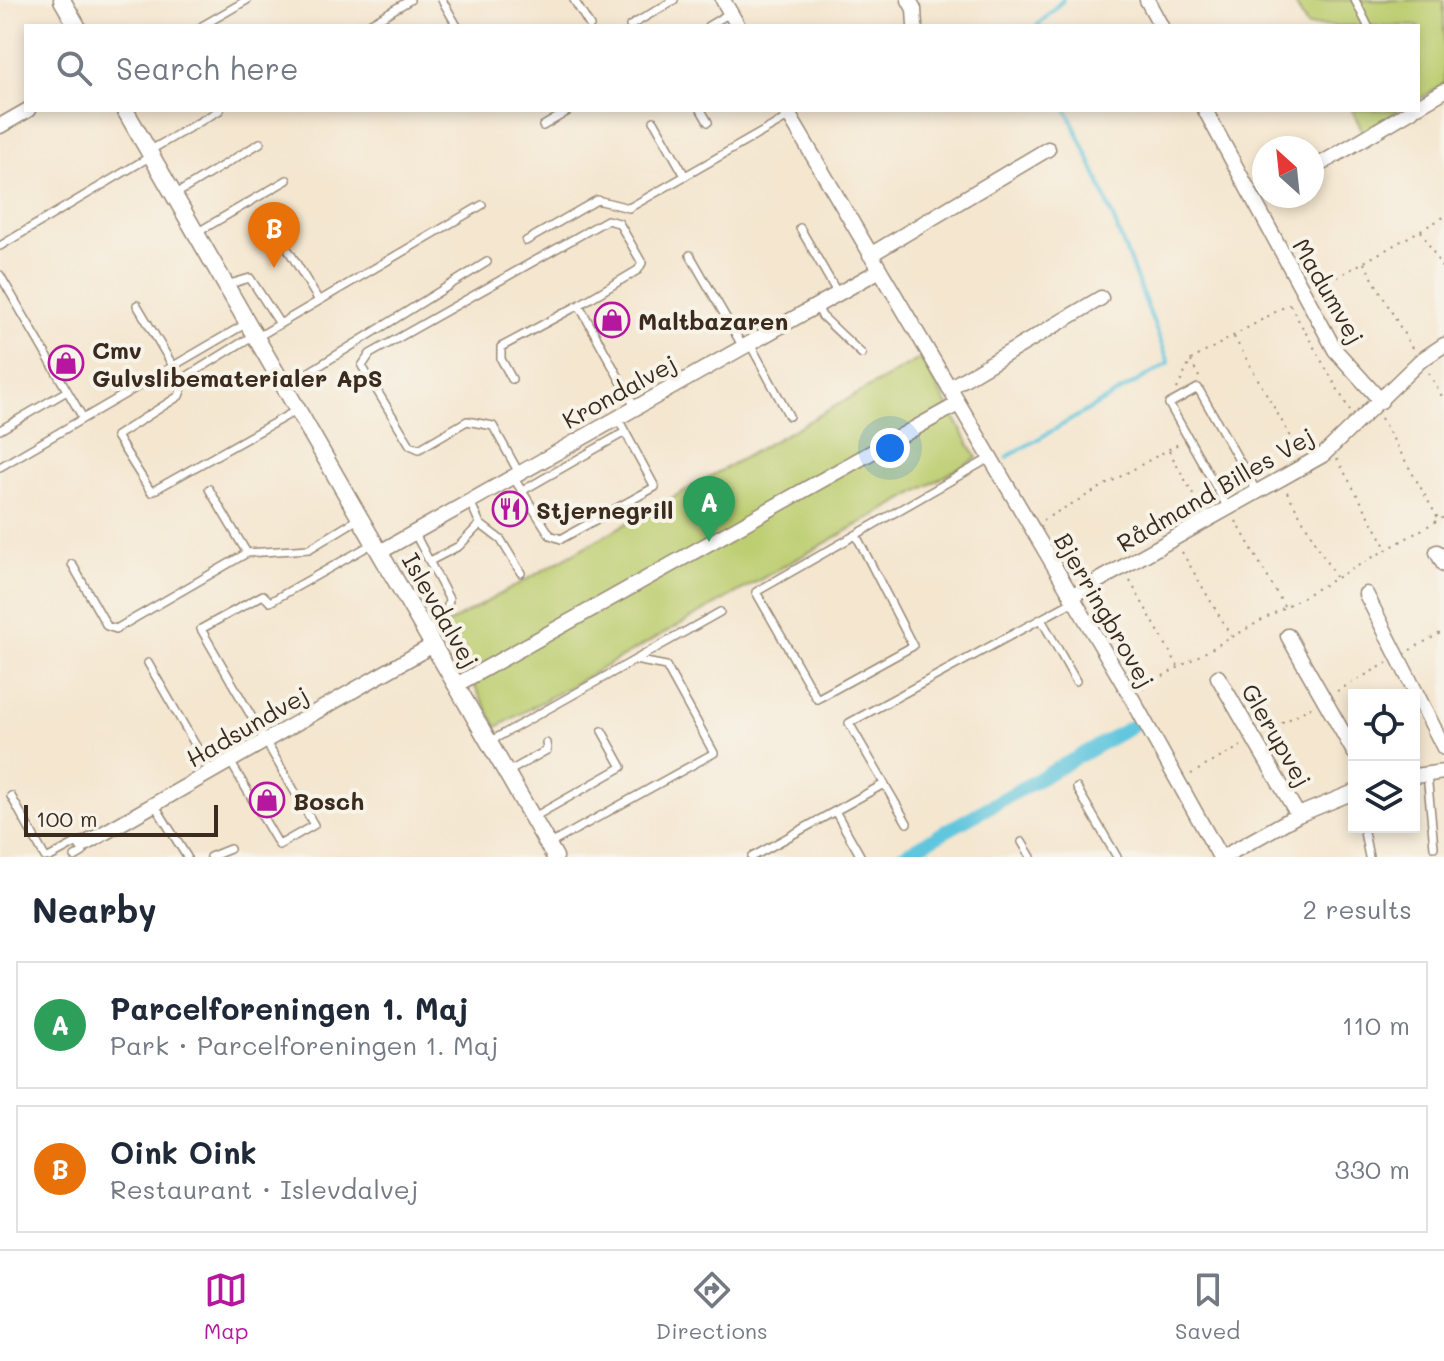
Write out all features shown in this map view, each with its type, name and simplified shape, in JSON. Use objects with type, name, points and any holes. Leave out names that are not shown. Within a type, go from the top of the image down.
[{"type":"street","points":[[62,0],[76,24]]},
{"type":"street","points":[[909,0],[914,9],[915,24]]},
{"type":"street","points":[[1147,0],[1160,24]]},
{"type":"street","points":[[1420,105],[1444,91]]},
{"type":"street","points":[[0,126],[24,112]]},
{"type":"street","name":"Islevdalvej","points":[[126,112],[551,849]]},
{"type":"street","name":"Bjerringbrovej","points":[[792,112],[870,255],[1222,857]]},
{"type":"street","name":"Madumvej","points":[[1206,112],[1252,186]]},
{"type":"street","points":[[1324,162],[1409,112]]},
{"type":"street","points":[[870,255],[1048,149]]},
{"type":"street","name":"Madumvej","points":[[1265,208],[1305,295],[1335,350],[1378,404]]},
{"type":"street","name":"Krondalvej","points":[[377,547],[414,532],[880,270]]},
{"type":"street","points":[[949,388],[1101,298]]},
{"type":"street","name":"Rådmand Billes Vej","points":[[1073,599],[1122,567],[1331,448],[1421,360],[1444,345]]},
{"type":"street","points":[[456,685],[958,404]]},
{"type":"street","points":[[1366,594],[1444,748]]},
{"type":"street","points":[[1288,636],[1348,741]]},
{"type":"street","name":"Hadsundvej","points":[[79,851],[430,639]]},
{"type":"street","name":"Glerupvej","points":[[1218,677],[1298,815]]},
{"type":"street","points":[[1421,775],[1444,772]]},
{"type":"street","name":"Glerupvej","points":[[1222,857],[1298,815],[1348,794]]},
{"type":"lane","points":[[205,24],[247,0]]},
{"type":"lane","points":[[369,24],[410,0]]},
{"type":"lane","points":[[442,0],[456,24]]},
{"type":"lane","points":[[574,0],[589,24]]},
{"type":"lane","points":[[633,24],[674,0]]},
{"type":"lane","points":[[1355,0],[1367,24]]},
{"type":"lane","points":[[712,24],[731,13]]},
{"type":"lane","points":[[0,246],[217,112]]},
{"type":"lane","points":[[543,126],[567,112]]},
{"type":"lane","points":[[702,112],[708,122]]},
{"type":"lane","name":"Bjerringbrovej","points":[[526,241],[597,200],[629,208],[792,112]]},
{"type":"lane","points":[[654,121],[685,176]]},
{"type":"lane","points":[[174,195],[260,143]]},
{"type":"lane","points":[[196,234],[287,180]]},
{"type":"lane","points":[[0,467],[173,366],[253,332],[280,324],[482,205]]},
{"type":"lane","points":[[512,379],[501,359],[501,347],[638,270],[642,263],[619,223],[607,220],[370,354],[362,366],[410,445],[419,449],[467,421],[493,426],[522,491],[550,535],[561,539],[655,487],[617,417]]},
{"type":"lane","points":[[800,228],[838,294]]},
{"type":"lane","points":[[289,251],[319,301]]},
{"type":"lane","points":[[690,255],[789,416]]},
{"type":"lane","points":[[284,387],[487,262]]},
{"type":"lane","points":[[0,275],[83,418]]},
{"type":"lane","points":[[226,285],[250,278],[280,324]]},
{"type":"lane","points":[[137,305],[173,366]]},
{"type":"lane","points":[[579,305],[635,407]]},
{"type":"lane","points":[[817,306],[822,316],[862,354]]},
{"type":"lane","points":[[253,332],[186,377],[179,396],[116,436],[151,492],[297,410]]},
{"type":"lane","points":[[1228,508],[1169,404],[1198,388],[1257,492]]},
{"type":"lane","points":[[0,430],[67,391]]},
{"type":"lane","points":[[522,491],[625,432]]},
{"type":"lane","points":[[856,535],[913,646],[817,699],[756,592],[990,458]]},
{"type":"lane","points":[[209,489],[247,553]]},
{"type":"lane","points":[[470,501],[480,524],[501,540],[521,573]]},
{"type":"lane","points":[[72,564],[107,626],[116,629],[247,553],[309,549],[360,518]]},
{"type":"lane","points":[[430,561],[459,546],[480,524]]},
{"type":"lane","points":[[414,532],[449,599],[447,611],[430,639]]},
{"type":"lane","points":[[230,761],[279,845],[314,825],[201,629],[263,595],[270,602],[377,547]]},
{"type":"lane","points":[[907,823],[849,723],[1073,599]]},
{"type":"lane","points":[[489,742],[720,612]]},
{"type":"lane","points":[[1041,619],[1076,681]]},
{"type":"lane","points":[[551,849],[714,753],[666,666],[635,660]]},
{"type":"lane","points":[[148,663],[211,772]]},
{"type":"lane","points":[[532,818],[622,767],[602,731]]},
{"type":"lane","points":[[506,773],[547,750],[546,743]]},
{"type":"lane","points":[[1421,775],[1434,847]]},
{"type":"lane","points":[[752,857],[884,784]]},
{"type":"lane","points":[[1077,788],[1117,857]]},
{"type":"lane","points":[[11,796],[48,857],[76,843],[79,851]]},
{"type":"lane","points":[[154,804],[187,857]]},
{"type":"lane","points":[[835,811],[861,857]]},
{"type":"lane","points":[[1364,833],[1369,857]]},
{"type":"lane","points":[[1022,842],[1031,857]]},
{"type":"lane","points":[[210,857],[230,849]]},
{"type":"path","points":[[1169,404],[1191,360],[1444,217]]},
{"type":"path","points":[[1421,230],[1444,271]]},
{"type":"path","points":[[1363,262],[1444,400]]},
{"type":"path","points":[[1289,304],[1352,414],[1360,422]]},
{"type":"path","points":[[1233,336],[1306,464]]},
{"type":"path","points":[[1191,360],[1199,378],[1198,388]]},
{"type":"path","points":[[1378,404],[1439,520]]},
{"type":"path","points":[[1031,527],[1188,438]]},
{"type":"path","points":[[1331,448],[1388,549]]},
{"type":"path","points":[[1168,450],[1208,520]]},
{"type":"path","points":[[1279,479],[1335,578]]},
{"type":"path","points":[[1228,508],[1284,607]]},
{"type":"path","points":[[1130,695],[1444,517]]},
{"type":"path","points":[[1175,538],[1231,637]]},
{"type":"path","points":[[1122,567],[1179,667]]},
{"type":"path","points":[[1178,782],[1444,631]]},
{"type":"green space","points":[[1293,0],[1444,0],[1444,84],[1420,99],[1420,24],[1306,24]]},
{"type":"green space","points":[[1353,112],[1397,112],[1363,132]]},
{"type":"green space","points":[[921,358],[977,458],[497,727],[442,627]]},
{"type":"waterway","points":[[1039,24],[1063,0]]},
{"type":"waterway","points":[[1007,457],[1169,363],[1097,176],[1068,112]]},
{"type":"waterway","points":[[900,857],[1131,727]]},
{"type":"place","name":"Oink Oink","points":[[274,268]]},
{"type":"place","name":"Maltbazaren","points":[[612,320]]},
{"type":"place","name":"Cmv Gulvslibematerialer ApS","points":[[66,363]]},
{"type":"place","name":"Stjernegrill","points":[[510,509]]},
{"type":"place","name":"Parcelforeningen 1. Maj","points":[[709,542]]},
{"type":"place","name":"Bosch","points":[[267,800]]}]
